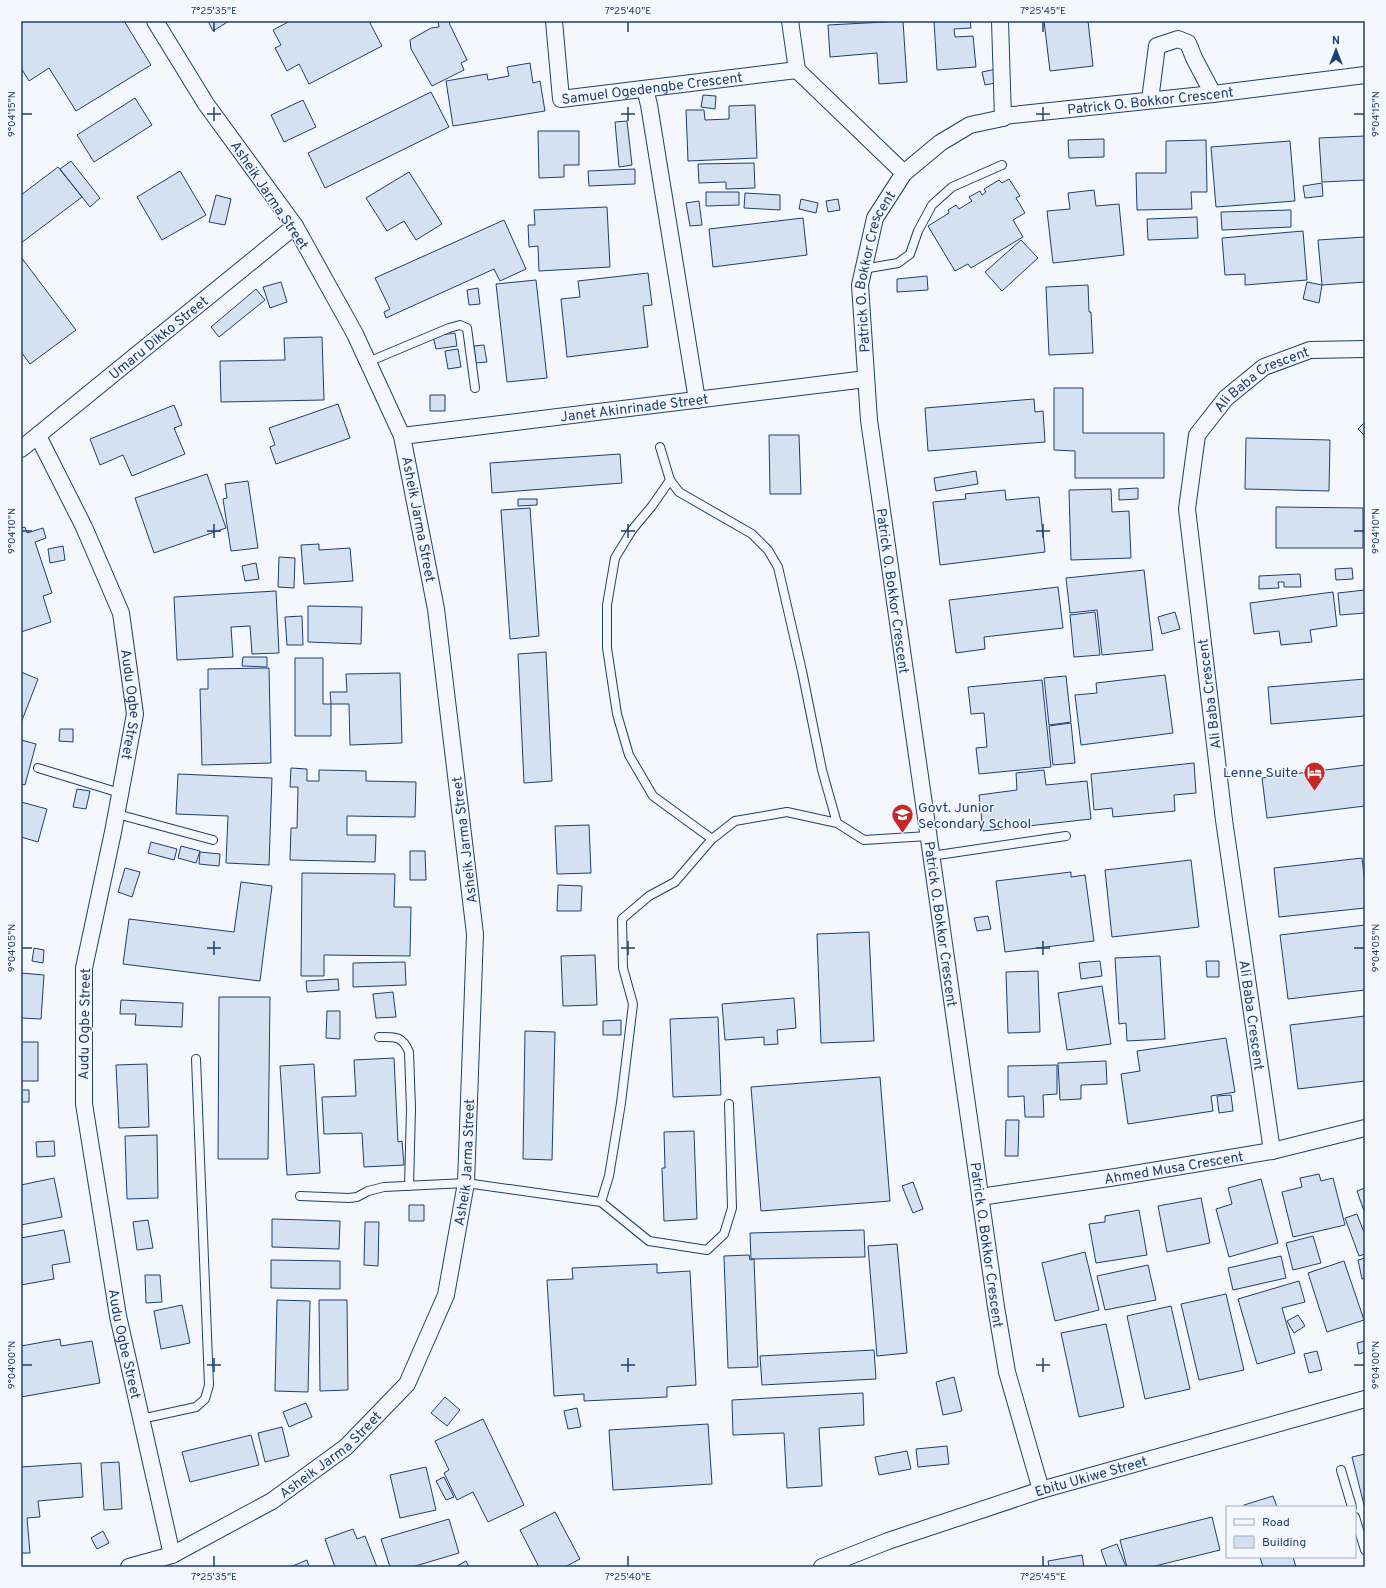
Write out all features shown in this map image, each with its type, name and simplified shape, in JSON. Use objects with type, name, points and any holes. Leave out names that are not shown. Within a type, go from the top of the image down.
[{"type":"street","name":"Asheik Jarma Street","points":[[129,1567],[172,1555],[278,1497],[346,1447],[407,1384],[446,1295],[466,1183],[475,934],[436,609],[402,436],[355,334],[295,226],[206,104],[155,21]]},
{"type":"street","name":"Samuel Ogedengbe Crescent","points":[[554,21],[561,99],[797,70]]},
{"type":"street","points":[[790,21],[797,70],[904,173]]},
{"type":"street","points":[[1000,21],[1002,118]]},
{"type":"street","points":[[1150,100],[1157,46],[1178,39],[1188,44],[1213,94]]},
{"type":"street","name":"Patrick O. Bokkor Crescent","points":[[1041,1490],[1007,1372],[980,1197],[869,420],[860,285],[875,218],[904,173],[940,143],[970,126],[1002,118],[1003,116],[1365,76]]},
{"type":"street","points":[[645,89],[650,105],[697,400]]},
{"type":"street","name":"Umaru Dikko Street","points":[[21,449],[295,226]]},
{"type":"street","name":"Ali Baba Crescent","points":[[1272,1151],[1224,820],[1187,508],[1197,435],[1226,398],[1264,366],[1310,350],[1365,349]]},
{"type":"street","name":"Janet Akinrinade Street","points":[[402,436],[866,379]]},
{"type":"street","name":"Audu Ogbe Street","points":[[38,436],[84,528],[121,613],[135,714],[117,814],[84,968],[84,1104],[118,1316],[172,1555]]},
{"type":"street","name":"Ahmed Musa Crescent","points":[[980,1197],[1272,1151],[1365,1128]]},
{"type":"street","name":"Ebitu Ukiwe Street","points":[[822,1567],[841,1564],[888,1541],[1041,1490],[1365,1399]]},
{"type":"lane","points":[[864,269],[898,263],[910,254],[918,231],[932,205],[952,187],[1002,165]]},
{"type":"lane","points":[[368,362],[449,328],[460,325],[467,328],[475,388]]},
{"type":"lane","points":[[660,447],[670,480],[679,492],[752,534],[768,550],[778,567],[802,671],[822,770],[837,824]]},
{"type":"lane","points":[[670,480],[652,506],[632,530],[615,558],[607,605],[607,648],[617,714],[630,755],[653,796],[712,839]]},
{"type":"lane","points":[[38,768],[120,793]]},
{"type":"lane","points":[[601,1202],[610,1176],[621,1103],[633,1004],[623,968],[622,919],[649,896],[675,882],[712,839],[735,821],[787,812],[837,824],[864,840],[928,836]]},
{"type":"lane","points":[[117,814],[213,840]]},
{"type":"lane","points":[[931,856],[1066,836]]},
{"type":"lane","points":[[378,1037],[399,1038],[407,1046],[409,1052],[411,1109],[409,1186]]},
{"type":"lane","points":[[141,1419],[196,1406],[205,1399],[209,1385],[196,1059]]},
{"type":"lane","points":[[300,1196],[349,1198],[357,1197],[376,1188],[466,1183],[601,1202],[649,1241],[707,1250],[724,1234],[732,1208],[729,1104]]},
{"type":"lane","points":[[1341,1470],[1352,1506]]},
{"type":"lane","points":[[1356,1520],[1365,1550]]},
{"type":"building","points":[[21,21],[124,21],[151,65],[76,111],[49,68],[29,81],[21,68]]},
{"type":"building","points":[[208,21],[229,21],[213,31]]},
{"type":"building","points":[[290,21],[374,21],[370,23],[382,46],[309,84],[299,64],[287,71],[275,48],[281,45],[273,30]]},
{"type":"building","points":[[438,21],[449,21],[467,60],[461,63],[464,70],[432,86],[411,49],[410,40],[431,28],[439,27]]},
{"type":"building","points":[[903,21],[907,82],[879,84],[877,53],[830,57],[828,25]]},
{"type":"building","points":[[934,21],[970,21],[971,28],[954,29],[955,37],[973,36],[976,67],[937,70]]},
{"type":"building","points":[[1044,21],[1088,21],[1093,66],[1050,71]]},
{"type":"building","points":[[530,63],[533,83],[540,81],[545,111],[453,126],[446,81],[487,74],[488,80],[509,76],[507,67]]},
{"type":"building","points":[[997,69],[1000,82],[985,85],[982,72]]},
{"type":"building","points":[[431,92],[449,127],[325,188],[308,153]]},
{"type":"building","points":[[703,95],[716,96],[715,109],[701,107]]},
{"type":"building","points":[[135,98],[152,125],[94,162],[77,135]]},
{"type":"building","points":[[303,100],[316,127],[284,142],[271,115]]},
{"type":"building","points":[[755,105],[757,158],[688,161],[686,110],[704,110],[705,120],[729,119],[729,106]]},
{"type":"building","points":[[627,121],[632,165],[619,167],[615,122]]},
{"type":"building","points":[[538,131],[579,131],[579,165],[564,165],[564,177],[539,178]]},
{"type":"building","points":[[1365,136],[1365,180],[1322,182],[1319,138]]},
{"type":"building","points":[[1104,139],[1104,157],[1069,158],[1068,140]]},
{"type":"building","points":[[1206,140],[1207,192],[1191,192],[1192,209],[1137,210],[1136,173],[1166,173],[1166,141]]},
{"type":"building","points":[[1290,141],[1295,201],[1216,207],[1211,147]]},
{"type":"building","points":[[71,161],[100,198],[90,207],[60,169]]},
{"type":"building","points":[[754,163],[755,188],[726,189],[726,182],[699,183],[698,164]]},
{"type":"building","points":[[58,167],[82,197],[21,243],[21,195]]},
{"type":"building","points":[[635,169],[635,184],[589,186],[588,171]]},
{"type":"building","points":[[180,171],[206,215],[162,240],[137,197]]},
{"type":"building","points":[[409,172],[442,224],[416,240],[404,221],[387,231],[366,198]]},
{"type":"building","points":[[1009,179],[1020,196],[1016,198],[1025,213],[1013,220],[1023,237],[971,268],[968,264],[955,271],[928,226],[949,213],[948,210],[956,205],[959,209],[972,201],[969,197],[980,191],[982,195],[986,192],[984,189],[999,180],[1002,183]]},
{"type":"building","points":[[1322,183],[1323,196],[1305,198],[1303,186]]},
{"type":"building","points":[[1094,190],[1096,206],[1119,204],[1124,255],[1053,263],[1047,211],[1070,209],[1068,193]]},
{"type":"building","points":[[706,192],[739,192],[739,205],[706,206]]},
{"type":"building","points":[[745,193],[780,195],[780,210],[744,208]]},
{"type":"building","points":[[216,195],[231,199],[225,225],[209,222]]},
{"type":"building","points":[[801,199],[818,203],[816,213],[799,209]]},
{"type":"building","points":[[838,199],[840,210],[828,212],[826,201]]},
{"type":"building","points":[[699,201],[702,225],[690,226],[686,203]]},
{"type":"building","points":[[607,207],[610,267],[539,271],[538,246],[529,247],[528,225],[535,225],[534,210]]},
{"type":"building","points":[[1291,210],[1291,227],[1222,230],[1221,212]]},
{"type":"building","points":[[1197,217],[1198,238],[1148,240],[1147,219]]},
{"type":"building","points":[[803,218],[807,255],[713,267],[709,229]]},
{"type":"building","points":[[504,220],[526,269],[500,281],[494,269],[386,318],[384,312],[390,309],[375,278]]},
{"type":"building","points":[[1303,231],[1307,280],[1245,285],[1245,274],[1225,275],[1222,238]]},
{"type":"building","points":[[1365,237],[1365,282],[1322,285],[1318,240]]},
{"type":"building","points":[[1021,240],[1038,258],[1002,291],[985,272]]},
{"type":"building","points":[[21,257],[76,330],[30,364],[21,352]]},
{"type":"building","points":[[648,273],[652,305],[643,306],[648,347],[567,357],[561,299],[580,297],[578,281]]},
{"type":"building","points":[[927,276],[928,290],[897,292],[897,279]]},
{"type":"building","points":[[536,280],[547,378],[507,382],[496,284]]},
{"type":"building","points":[[281,282],[287,302],[270,308],[263,287]]},
{"type":"building","points":[[1307,282],[1322,285],[1319,303],[1303,299]]},
{"type":"building","points":[[1088,285],[1093,353],[1049,355],[1046,287]]},
{"type":"building","points":[[478,288],[480,304],[469,305],[467,290]]},
{"type":"building","points":[[256,289],[265,300],[219,337],[211,327]]},
{"type":"building","points":[[455,333],[457,346],[436,349],[433,336]]},
{"type":"building","points":[[322,337],[324,400],[221,402],[220,361],[285,360],[284,338]]},
{"type":"building","points":[[484,345],[487,362],[476,363],[474,346]]},
{"type":"building","points":[[458,349],[461,367],[448,369],[445,351]]},
{"type":"building","points":[[1054,388],[1083,388],[1083,433],[1164,433],[1164,478],[1075,478],[1075,451],[1054,450]]},
{"type":"building","points":[[430,395],[445,395],[445,411],[430,411]]},
{"type":"building","points":[[1034,399],[1035,412],[1043,411],[1045,442],[928,451],[925,408]]},
{"type":"building","points":[[338,404],[350,438],[276,464],[270,447],[275,445],[269,428]]},
{"type":"building","points":[[174,405],[182,425],[174,428],[185,454],[132,476],[123,455],[100,465],[90,439]]},
{"type":"building","points":[[1365,422],[1365,436],[1358,429]]},
{"type":"building","points":[[769,435],[799,435],[801,494],[770,494]]},
{"type":"building","points":[[1246,438],[1330,440],[1329,491],[1245,489]]},
{"type":"building","points":[[620,454],[622,483],[492,493],[490,463]]},
{"type":"building","points":[[976,471],[978,484],[936,491],[934,478]]},
{"type":"building","points":[[207,474],[226,528],[154,553],[135,498]]},
{"type":"building","points":[[248,481],[258,548],[231,551],[223,499],[227,498],[225,484]]},
{"type":"building","points":[[1138,488],[1138,499],[1119,500],[1119,489]]},
{"type":"building","points":[[1111,489],[1112,512],[1129,511],[1131,558],[1071,560],[1069,490]]},
{"type":"building","points":[[1005,490],[1006,500],[1039,497],[1045,552],[940,565],[933,502],[966,499],[965,494]]},
{"type":"building","points":[[518,499],[537,499],[537,505],[518,506]]},
{"type":"building","points":[[1276,507],[1363,508],[1363,548],[1276,548]]},
{"type":"building","points":[[530,508],[539,636],[510,639],[501,510]]},
{"type":"building","points":[[25,527],[27,533],[43,528],[46,538],[35,542],[52,593],[43,596],[51,622],[21,632],[21,528]]},
{"type":"building","points":[[319,544],[319,550],[350,548],[353,581],[304,584],[301,545]]},
{"type":"building","points":[[63,546],[65,560],[50,563],[48,549]]},
{"type":"building","points":[[279,557],[295,558],[294,588],[278,587]]},
{"type":"building","points":[[256,563],[259,579],[245,581],[242,566]]},
{"type":"building","points":[[1352,568],[1353,579],[1336,580],[1335,569]]},
{"type":"building","points":[[1144,570],[1153,650],[1102,655],[1097,610],[1070,613],[1066,578]]},
{"type":"building","points":[[1300,574],[1301,587],[1284,587],[1284,582],[1278,582],[1279,588],[1259,589],[1259,576]]},
{"type":"building","points":[[1058,587],[1063,628],[984,637],[985,649],[956,653],[949,600]]},
{"type":"building","points":[[1365,590],[1365,613],[1340,615],[1338,593]]},
{"type":"building","points":[[276,591],[279,653],[252,654],[250,626],[231,627],[233,657],[177,660],[174,597]]},
{"type":"building","points":[[1333,592],[1337,626],[1310,630],[1312,642],[1281,645],[1279,631],[1254,634],[1250,603]]},
{"type":"building","points":[[308,606],[362,607],[361,644],[308,642]]},
{"type":"building","points":[[1095,612],[1100,655],[1074,657],[1070,615]]},
{"type":"building","points":[[1175,612],[1180,629],[1162,634],[1158,617]]},
{"type":"building","points":[[302,616],[303,645],[287,645],[285,617]]},
{"type":"building","points":[[546,652],[552,781],[524,783],[518,654]]},
{"type":"building","points":[[243,657],[267,657],[267,667],[242,666]]},
{"type":"building","points":[[295,658],[323,658],[323,704],[331,704],[331,736],[295,736]]},
{"type":"building","points":[[269,668],[271,763],[202,765],[200,689],[208,689],[208,669]]},
{"type":"building","points":[[21,672],[38,679],[21,723]]},
{"type":"building","points":[[400,673],[402,743],[350,745],[349,704],[331,704],[330,692],[347,692],[346,674]]},
{"type":"building","points":[[1165,675],[1173,733],[1081,745],[1075,695],[1097,693],[1096,683]]},
{"type":"building","points":[[1066,676],[1071,722],[1049,725],[1044,678]]},
{"type":"building","points":[[1365,679],[1365,716],[1271,724],[1268,687]]},
{"type":"building","points":[[1042,680],[1051,767],[979,774],[976,748],[987,747],[984,713],[971,714],[968,687]]},
{"type":"building","points":[[1071,723],[1075,763],[1053,765],[1049,726]]},
{"type":"building","points":[[60,729],[73,729],[73,742],[59,741]]},
{"type":"building","points":[[21,740],[36,744],[25,785],[21,784]]},
{"type":"building","points":[[1194,763],[1196,793],[1174,795],[1175,811],[1113,817],[1112,808],[1094,810],[1091,774]]},
{"type":"building","name":"Lenne Suite","points":[[1365,765],[1365,806],[1267,818],[1262,778]]},
{"type":"building","points":[[291,768],[307,769],[307,781],[319,781],[319,770],[366,771],[366,781],[416,782],[415,817],[347,816],[347,835],[376,835],[375,862],[290,860],[291,828],[297,828],[298,787],[290,787]]},
{"type":"building","points":[[1044,770],[1046,785],[1087,781],[1091,819],[983,831],[979,795],[1017,790],[1016,773]]},
{"type":"building","points":[[178,774],[272,778],[269,865],[226,863],[228,816],[176,814]]},
{"type":"building","points":[[77,789],[90,791],[86,809],[73,807]]},
{"type":"building","points":[[21,802],[47,809],[38,842],[21,837]]},
{"type":"building","points":[[589,825],[591,873],[557,874],[555,826]]},
{"type":"building","points":[[151,842],[177,849],[174,860],[148,853]]},
{"type":"building","points":[[181,846],[200,851],[196,863],[178,858]]},
{"type":"building","points":[[410,851],[425,851],[426,880],[410,880]]},
{"type":"building","points":[[200,852],[220,854],[219,866],[199,864]]},
{"type":"building","points":[[1362,858],[1365,883],[1365,908],[1279,917],[1274,868]]},
{"type":"building","points":[[1191,860],[1199,927],[1112,937],[1105,870]]},
{"type":"building","points":[[125,868],[140,872],[132,897],[118,892]]},
{"type":"building","points":[[1071,872],[1071,877],[1085,875],[1094,941],[1005,952],[996,881]]},
{"type":"building","points":[[302,873],[395,874],[394,907],[411,907],[410,956],[324,955],[324,976],[301,976]]},
{"type":"building","points":[[241,882],[272,886],[260,981],[123,964],[129,919],[234,932]]},
{"type":"building","points":[[558,885],[582,886],[581,911],[557,911]]},
{"type":"building","points":[[988,916],[991,929],[977,931],[974,918]]},
{"type":"building","points":[[1365,925],[1365,990],[1288,999],[1280,935]]},
{"type":"building","points":[[869,932],[874,1041],[821,1043],[817,934]]},
{"type":"building","points":[[34,948],[44,950],[43,963],[32,961]]},
{"type":"building","points":[[595,955],[597,1005],[563,1006],[561,956]]},
{"type":"building","points":[[1160,956],[1165,1039],[1127,1041],[1126,1023],[1119,1024],[1115,958]]},
{"type":"building","points":[[1100,961],[1102,976],[1081,979],[1079,963]]},
{"type":"building","points":[[1206,961],[1219,961],[1219,977],[1207,977]]},
{"type":"building","points":[[405,962],[406,985],[353,987],[353,963]]},
{"type":"building","points":[[1038,971],[1040,1032],[1008,1033],[1006,972]]},
{"type":"building","points":[[21,973],[44,975],[41,1019],[21,1018]]},
{"type":"building","points":[[338,979],[339,990],[307,992],[306,981]]},
{"type":"building","points":[[1102,986],[1111,1044],[1067,1050],[1058,993]]},
{"type":"building","points":[[393,992],[396,1017],[376,1018],[373,994]]},
{"type":"building","points":[[219,997],[270,997],[268,1159],[218,1159]]},
{"type":"building","points":[[794,998],[796,1028],[777,1030],[778,1044],[764,1045],[764,1037],[725,1040],[722,1004]]},
{"type":"building","points":[[121,1000],[183,1003],[182,1027],[135,1025],[136,1014],[120,1014]]},
{"type":"building","points":[[327,1011],[340,1011],[340,1039],[326,1038]]},
{"type":"building","points":[[1365,1016],[1365,1081],[1298,1089],[1290,1025]]},
{"type":"building","points":[[718,1017],[721,1095],[673,1097],[670,1019]]},
{"type":"building","points":[[621,1020],[621,1035],[603,1035],[603,1021]]},
{"type":"building","points":[[525,1031],[555,1032],[552,1160],[523,1159]]},
{"type":"building","points":[[1226,1038],[1235,1092],[1211,1096],[1213,1111],[1128,1124],[1121,1074],[1140,1071],[1137,1051]]},
{"type":"building","points":[[21,1042],[38,1042],[38,1081],[21,1081]]},
{"type":"building","points":[[394,1058],[398,1142],[402,1141],[404,1165],[364,1167],[362,1133],[324,1134],[322,1097],[356,1096],[354,1060]]},
{"type":"building","points":[[1106,1061],[1107,1084],[1081,1085],[1081,1099],[1060,1100],[1058,1063]]},
{"type":"building","points":[[147,1064],[149,1127],[119,1128],[116,1065]]},
{"type":"building","points":[[314,1064],[320,1173],[287,1175],[280,1066]]},
{"type":"building","points":[[1057,1065],[1057,1094],[1043,1095],[1044,1117],[1025,1117],[1024,1096],[1008,1097],[1008,1066]]},
{"type":"building","points":[[880,1077],[890,1201],[761,1211],[751,1087]]},
{"type":"building","points":[[21,1090],[29,1090],[29,1102],[21,1102]]},
{"type":"building","points":[[1231,1095],[1233,1111],[1219,1113],[1217,1096]]},
{"type":"building","points":[[1006,1120],[1019,1120],[1018,1156],[1005,1156]]},
{"type":"building","points":[[694,1131],[697,1219],[664,1221],[662,1168],[665,1168],[664,1132]]},
{"type":"building","points":[[157,1135],[158,1198],[127,1199],[125,1136]]},
{"type":"building","points":[[54,1141],[55,1156],[37,1157],[36,1142]]},
{"type":"building","points":[[1319,1174],[1321,1181],[1333,1178],[1345,1225],[1293,1237],[1282,1192],[1302,1187],[1300,1178]]},
{"type":"building","points":[[54,1178],[62,1217],[21,1225],[21,1185]]},
{"type":"building","points":[[1261,1179],[1278,1243],[1229,1257],[1216,1209],[1232,1204],[1228,1188]]},
{"type":"building","points":[[913,1182],[923,1209],[913,1213],[902,1186]]},
{"type":"building","points":[[1365,1188],[1365,1214],[1357,1191]]},
{"type":"building","points":[[1201,1198],[1210,1243],[1167,1252],[1158,1206]]},
{"type":"building","points":[[409,1205],[424,1205],[424,1221],[409,1221]]},
{"type":"building","points":[[1139,1210],[1147,1255],[1096,1263],[1089,1224],[1105,1222],[1105,1216]]},
{"type":"building","points":[[1357,1214],[1365,1235],[1365,1254],[1359,1256],[1345,1218]]},
{"type":"building","points":[[272,1219],[340,1221],[339,1249],[272,1247]]},
{"type":"building","points":[[148,1220],[153,1248],[137,1250],[133,1222]]},
{"type":"building","points":[[365,1222],[379,1222],[378,1266],[364,1265]]},
{"type":"building","points":[[64,1230],[70,1262],[52,1265],[54,1279],[21,1285],[21,1238]]},
{"type":"building","points":[[864,1230],[865,1257],[751,1259],[750,1233]]},
{"type":"building","points":[[1313,1236],[1321,1263],[1293,1270],[1286,1243]]},
{"type":"building","points":[[897,1244],[907,1353],[877,1356],[868,1246]]},
{"type":"building","points":[[1085,1252],[1099,1310],[1055,1321],[1042,1263]]},
{"type":"building","points":[[749,1255],[750,1260],[754,1259],[758,1367],[728,1368],[724,1256]]},
{"type":"building","points":[[1281,1256],[1286,1278],[1233,1290],[1228,1268]]},
{"type":"building","points":[[1365,1258],[1365,1278],[1362,1279],[1358,1260]]},
{"type":"building","points":[[271,1260],[340,1261],[340,1289],[271,1288]]},
{"type":"building","points":[[1344,1261],[1364,1320],[1327,1332],[1308,1273]]},
{"type":"building","points":[[657,1264],[657,1273],[690,1271],[696,1385],[667,1387],[667,1397],[584,1401],[584,1394],[554,1396],[547,1280],[573,1279],[572,1268]]},
{"type":"building","points":[[1148,1265],[1156,1300],[1105,1310],[1097,1276]]},
{"type":"building","points":[[145,1275],[160,1275],[162,1302],[146,1303]]},
{"type":"building","points":[[1299,1281],[1305,1302],[1282,1308],[1295,1353],[1257,1364],[1238,1299]]},
{"type":"building","points":[[1226,1294],[1244,1370],[1199,1380],[1181,1304]]},
{"type":"building","points":[[277,1300],[310,1301],[308,1392],[275,1391]]},
{"type":"building","points":[[319,1300],[347,1300],[348,1390],[320,1391]]},
{"type":"building","points":[[182,1305],[190,1343],[161,1349],[154,1311]]},
{"type":"building","points":[[1171,1306],[1190,1389],[1145,1399],[1127,1316]]},
{"type":"building","points":[[1298,1315],[1305,1326],[1294,1333],[1287,1321]]},
{"type":"building","points":[[1106,1324],[1124,1407],[1079,1417],[1061,1333]]},
{"type":"building","points":[[60,1339],[61,1346],[92,1341],[100,1383],[21,1397],[21,1346]]},
{"type":"building","points":[[1365,1341],[1365,1352],[1359,1354],[1357,1343]]},
{"type":"building","points":[[874,1350],[876,1379],[762,1385],[760,1356]]},
{"type":"building","points":[[1317,1351],[1322,1370],[1309,1373],[1304,1354]]},
{"type":"building","points":[[954,1377],[962,1411],[943,1415],[936,1382]]},
{"type":"building","points":[[863,1393],[864,1425],[819,1428],[822,1486],[787,1488],[784,1433],[733,1435],[732,1400]]},
{"type":"building","points":[[445,1397],[460,1410],[447,1426],[431,1413]]},
{"type":"building","points":[[306,1403],[312,1417],[289,1427],[283,1412]]},
{"type":"building","points":[[577,1408],[581,1427],[568,1429],[564,1411]]},
{"type":"building","points":[[483,1419],[524,1505],[488,1522],[473,1492],[457,1500],[444,1473],[449,1470],[435,1441]]},
{"type":"building","points":[[708,1424],[712,1484],[613,1490],[609,1430]]},
{"type":"building","points":[[282,1427],[289,1456],[265,1462],[258,1433]]},
{"type":"building","points":[[251,1435],[259,1465],[190,1482],[182,1452]]},
{"type":"building","points":[[947,1446],[949,1464],[918,1467],[916,1449]]},
{"type":"building","points":[[907,1451],[911,1469],[879,1475],[875,1457]]},
{"type":"building","points":[[1365,1454],[1365,1509],[1352,1457]]},
{"type":"building","points":[[119,1462],[122,1509],[104,1510],[101,1463]]},
{"type":"building","points":[[81,1463],[83,1497],[38,1501],[40,1517],[27,1518],[30,1553],[21,1553],[21,1467]]},
{"type":"building","points":[[426,1467],[436,1510],[400,1518],[390,1475]]},
{"type":"building","points":[[444,1477],[454,1497],[446,1500],[436,1481]]},
{"type":"building","points":[[1273,1496],[1277,1506],[1244,1506]]},
{"type":"building","points":[[555,1512],[580,1559],[565,1567],[539,1567],[520,1530]]},
{"type":"building","points":[[1212,1517],[1220,1550],[1151,1567],[1127,1567],[1120,1540]]},
{"type":"building","points":[[449,1519],[459,1553],[412,1567],[390,1567],[381,1539]]},
{"type":"building","points":[[353,1529],[357,1539],[365,1536],[377,1567],[335,1567],[325,1539]]},
{"type":"building","points":[[103,1531],[109,1543],[97,1549],[91,1538]]},
{"type":"building","points":[[1117,1544],[1126,1567],[1107,1567],[1101,1550]]},
{"type":"building","points":[[1082,1555],[1084,1567],[1049,1567],[1048,1561]]},
{"type":"building","points":[[1260,1558],[1293,1558],[1296,1567],[1263,1567]]},
{"type":"building","points":[[307,1560],[309,1567],[290,1567]]},
{"type":"building","points":[[466,1561],[469,1567],[455,1567]]},
{"type":"place","name":"Lenne Suite","points":[[1314,792]]},
{"type":"place","name":"Govt. Junior Secondary School","points":[[903,834]]}]
